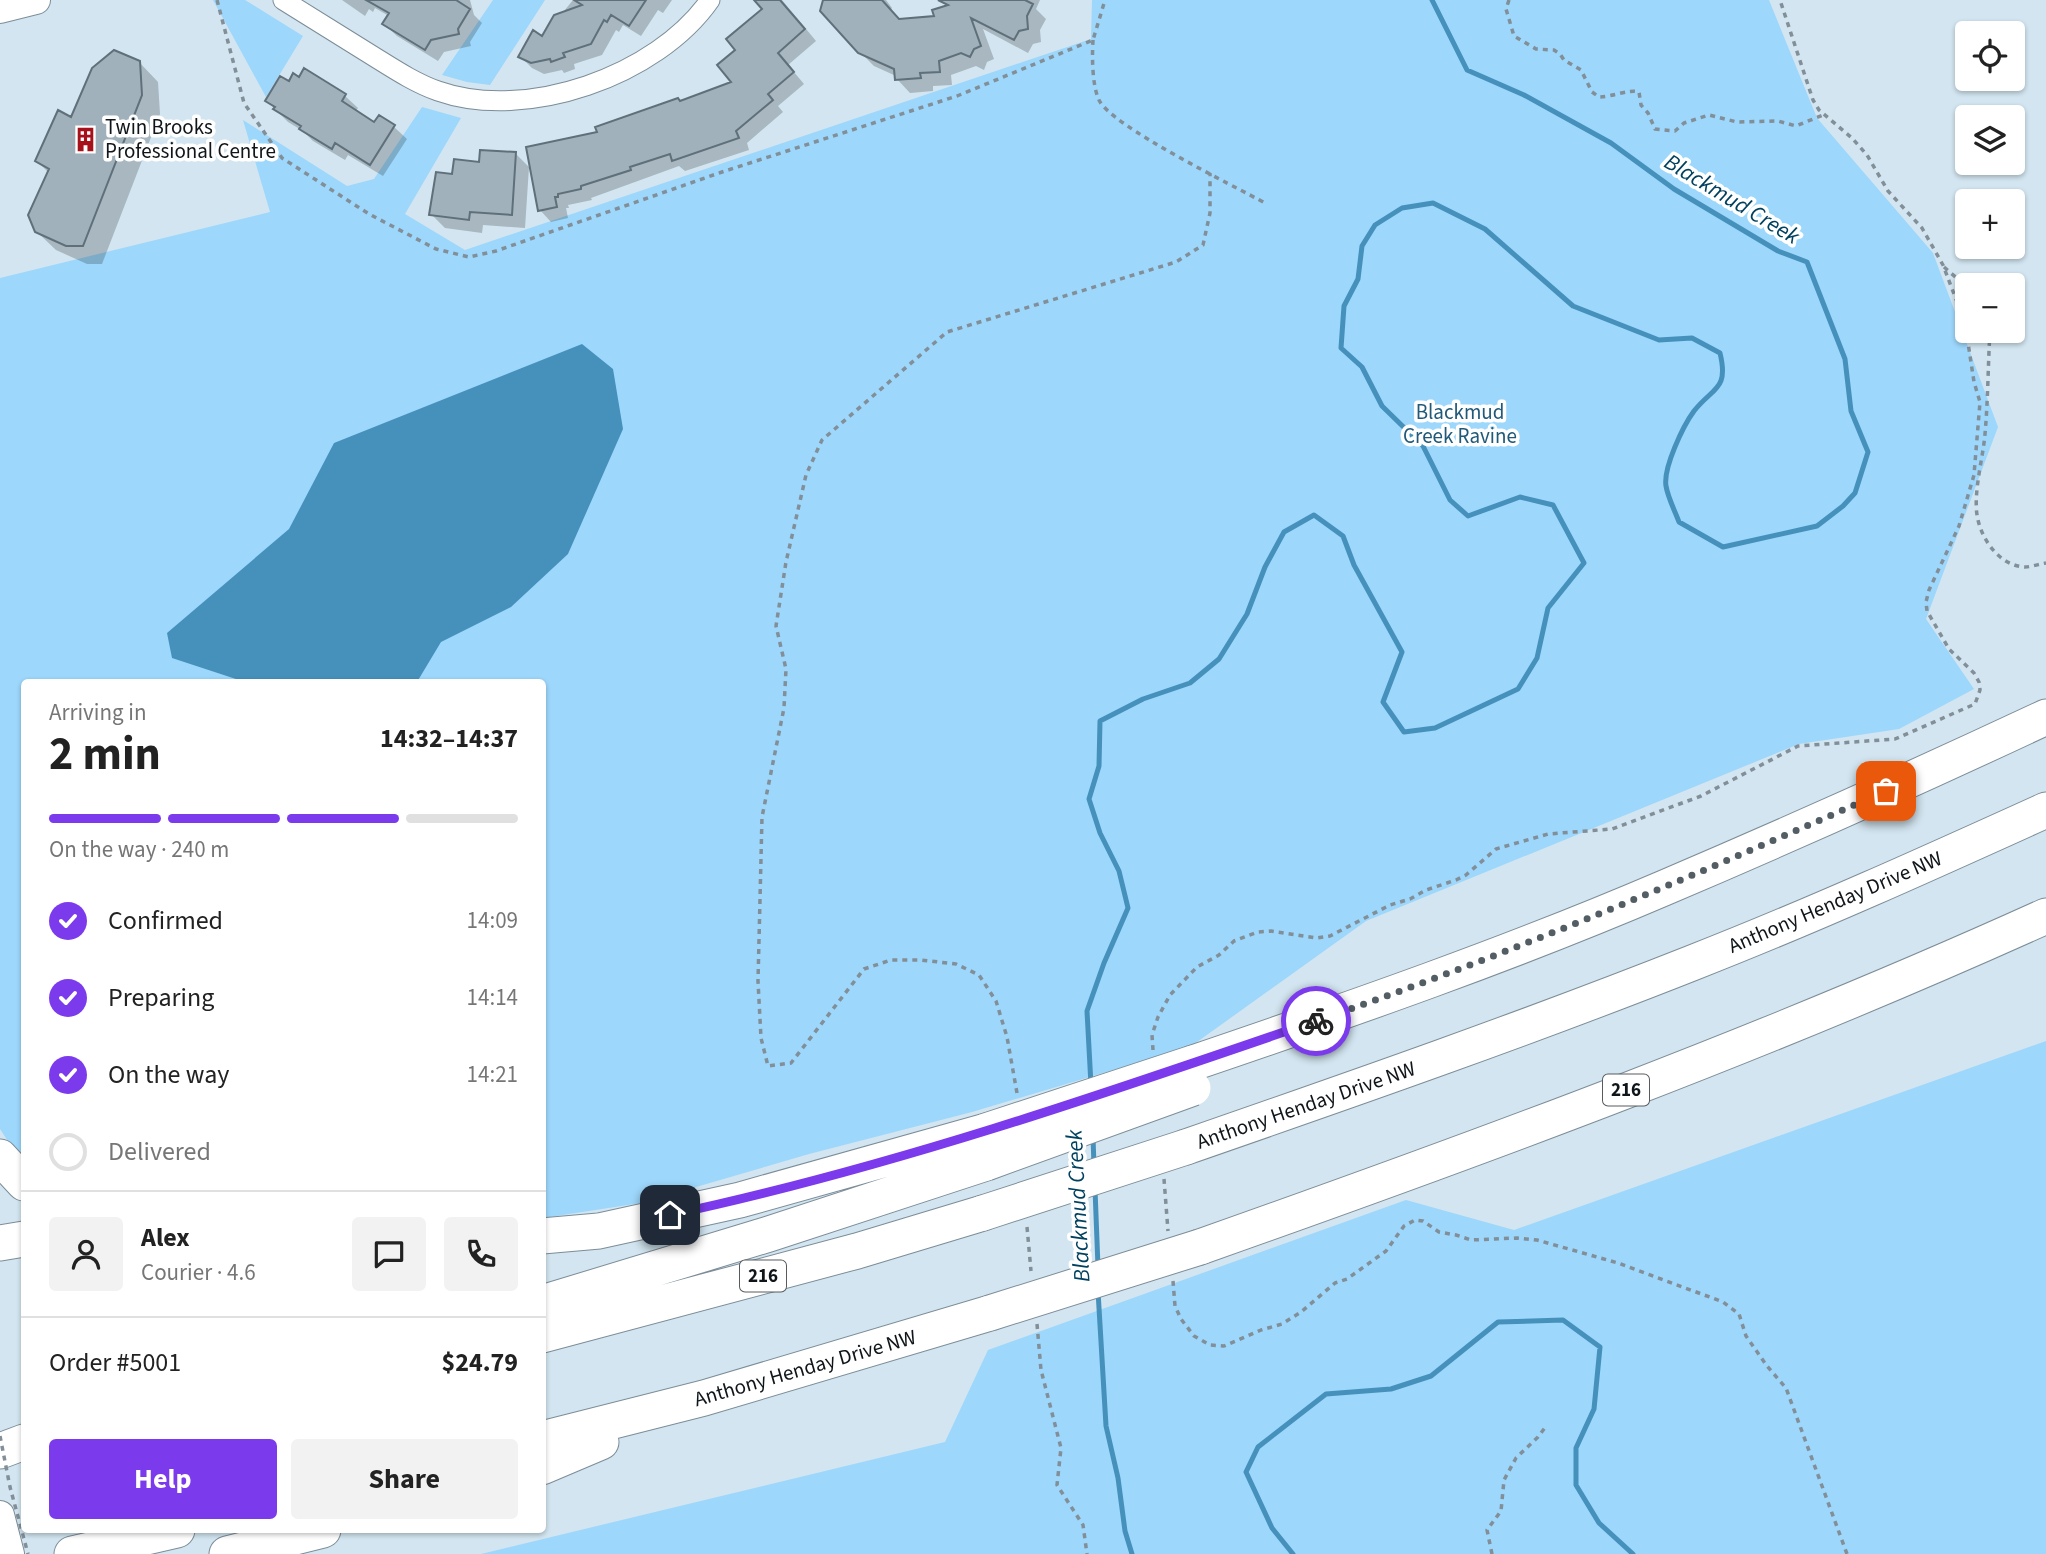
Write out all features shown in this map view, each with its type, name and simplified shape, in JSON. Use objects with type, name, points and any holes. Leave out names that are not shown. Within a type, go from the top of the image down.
[{"type":"highway","points":[[546,1302],[769,1234],[986,1147],[1193,1076],[1402,990],[1616,908],[1911,780],[2046,717]]},
{"type":"highway","points":[[1947,855],[2046,800]]},
{"type":"highway","name":"Anthony Henday Drive NW","points":[[546,1334],[765,1276],[983,1213],[1186,1147],[1462,1050],[1694,962],[2046,810]]},
{"type":"highway","name":"Anthony Henday Drive NW","points":[[546,1438],[704,1398],[1200,1247],[1449,1159],[1728,1051],[1942,963],[2046,916]]},
{"type":"highway","points":[[546,1236],[599,1230],[986,1147]]},
{"type":"highway","points":[[0,1157],[21,1180]]},
{"type":"highway","points":[[0,1243],[21,1240]]},
{"type":"highway","points":[[546,1464],[704,1398]]},
{"type":"highway","points":[[0,1451],[21,1443]]},
{"type":"highway","points":[[0,1469],[21,1465]]},
{"type":"highway","points":[[72,1554],[164,1533]]},
{"type":"highway","points":[[227,1554],[311,1533]]},
{"type":"main road","points":[[0,9],[36,0]]},
{"type":"main road","points":[[0,1515],[10,1554]]},
{"type":"street","points":[[282,0],[421,84],[452,96],[502,101],[552,96],[615,74],[673,38],[710,0]]},
{"type":"path","points":[[218,0],[244,103],[282,158],[369,214],[436,249],[469,257],[496,251],[698,180],[957,96],[1093,40]]},
{"type":"path","points":[[1105,0],[1093,40],[1092,62],[1099,101],[1124,124],[1265,203]]},
{"type":"path","points":[[1509,0],[1506,9],[1514,36],[1536,49],[1554,50],[1560,54],[1564,61],[1581,70],[1592,92],[1600,97],[1634,90],[1640,92],[1641,105],[1655,129],[1675,131],[1684,123],[1709,115],[1737,122],[1778,121],[1796,125],[1824,115]]},
{"type":"path","points":[[1780,0],[1813,100],[1824,115],[1852,138],[1867,155],[1888,191],[1922,228],[1942,265],[1965,323],[1974,382],[1980,402],[1970,492]]},
{"type":"path","points":[[1018,1106],[1016,1080],[1007,1037],[996,1001],[979,975],[956,964],[891,960],[864,969],[791,1063],[768,1066],[761,1038],[758,981],[762,817],[784,708],[786,669],[776,626],[786,562],[806,475],[822,440],[947,332],[1176,262],[1203,245],[1210,213],[1210,173]]},
{"type":"path","points":[[1942,265],[1955,276]]},
{"type":"path","points":[[1989,343],[1977,519],[1993,551],[2009,563],[2025,567],[2046,563]]},
{"type":"path","points":[[1027,1224],[1032,1278]]},
{"type":"path","points":[[1036,1317],[1041,1370],[1061,1448],[1058,1485],[1083,1525],[1087,1554]]},
{"type":"path","points":[[1492,1554],[1487,1530],[1501,1511],[1504,1480],[1516,1458],[1547,1425]]},
{"type":"path","points":[[0,1436],[21,1528]]},
{"type":"path","points":[[22,1533],[28,1554]]},
{"type":"green space","points":[[213,0],[245,0],[303,36],[266,97]]},
{"type":"green space","points":[[493,0],[545,0],[490,85],[442,75]]},
{"type":"green space","name":"Blackmud Creek Ravine","points":[[1092,0],[1769,0],[1817,118],[1933,253],[1955,312],[1955,343],[1967,343],[1998,427],[1926,619],[1974,689],[1899,729],[1799,744],[1366,921],[1190,1047],[972,1112],[809,1154],[641,1203],[546,1218],[546,679],[21,679],[21,1161],[0,1129],[0,278],[270,212],[243,120],[347,186],[374,179],[422,107],[461,118],[405,214],[465,250],[1091,39]]},
{"type":"green space","points":[[2046,1041],[2046,1554],[481,1554],[945,1442],[988,1350],[1406,1200],[1514,1230]]},
{"type":"shaded area","points":[[582,344],[613,369],[623,429],[568,554],[511,607],[441,642],[419,679],[236,679],[172,658],[167,633],[289,529],[334,443]]},
{"type":"building","points":[[366,0],[456,0],[470,9],[458,29],[459,34],[431,40],[425,50],[382,24],[389,13]]},
{"type":"building","points":[[574,0],[646,0],[629,26],[611,15],[607,22],[604,20],[591,44],[563,53],[565,57],[551,62],[550,59],[531,63],[518,57],[533,30],[542,36],[554,15],[582,5]]},
{"type":"building","points":[[754,0],[780,0],[805,29],[778,53],[794,72],[768,94],[773,100],[736,131],[739,138],[672,161],[670,154],[630,167],[631,170],[581,186],[581,189],[558,194],[558,197],[555,197],[557,207],[538,211],[526,147],[597,132],[595,127],[731,82],[717,65],[735,50],[726,39],[762,9]]},
{"type":"building","points":[[823,0],[882,0],[899,19],[934,16],[932,10],[948,5],[938,0],[1025,0],[1033,4],[1027,16],[1028,29],[1019,31],[1014,40],[971,18],[981,46],[974,49],[970,57],[961,53],[939,61],[940,72],[920,73],[921,78],[895,80],[894,69],[858,53],[820,11]]},
{"type":"building","name":"Twin Brooks Professional Centre","points":[[114,50],[140,61],[142,95],[83,246],[66,246],[35,232],[28,215],[49,169],[35,161],[58,110],[71,117],[92,68]]},
{"type":"building","points":[[304,68],[346,94],[342,101],[374,122],[379,115],[395,125],[370,165],[335,143],[332,149],[299,129],[301,126],[265,101],[280,76],[289,81],[293,73],[299,77]]},
{"type":"building","points":[[480,150],[516,152],[512,215],[470,212],[469,220],[429,215],[436,172],[452,174],[454,159],[479,162]]},
{"type":"waterway","name":"Blackmud Creek","points":[[1091,1085],[1087,1011],[1128,908],[1119,871],[1100,833],[1089,799],[1099,766],[1100,721],[1143,699],[1190,683],[1219,659],[1247,614],[1265,567],[1284,532],[1314,515],[1343,536],[1354,565],[1402,652],[1383,702],[1404,732],[1435,728],[1518,689],[1537,658],[1548,608],[1584,563],[1553,505],[1520,497],[1468,516],[1450,500],[1423,446],[1382,406],[1362,367],[1341,348],[1344,306],[1358,279],[1362,246],[1375,225],[1402,208],[1433,203],[1485,229],[1573,306],[1659,340],[1692,338],[1720,353],[1721,381],[1694,411],[1685,427],[1671,458],[1666,486],[1679,522],[1723,547],[1817,526],[1855,493],[1868,452],[1851,411],[1845,359],[1807,262],[1778,251],[1674,189],[1611,143],[1524,95],[1467,70],[1432,0]]},
{"type":"waterway","name":"Blackmud Creek","points":[[1093,1137],[1094,1166]]},
{"type":"waterway","name":"Blackmud Creek","points":[[1095,1189],[1098,1267]]},
{"type":"waterway","name":"Blackmud Creek","points":[[1098,1291],[1106,1426],[1118,1478],[1125,1531],[1132,1554]]},
{"type":"waterway","name":"Blackmud Creek","points":[[1293,1554],[1272,1528],[1246,1472],[1258,1447],[1326,1394],[1391,1389],[1431,1376],[1498,1322],[1563,1320],[1600,1347],[1594,1409],[1576,1448],[1576,1485],[1599,1523],[1633,1554]]},
{"type":"way so far","points":[[1316,1021],[1663,889],[1886,791]]},
{"type":"place","name":"Twin Brooks Professional Centre","points":[[85,139]]},
{"type":"route","points":[[670,1215],[740,1200],[968,1137],[1316,1021]]}]
